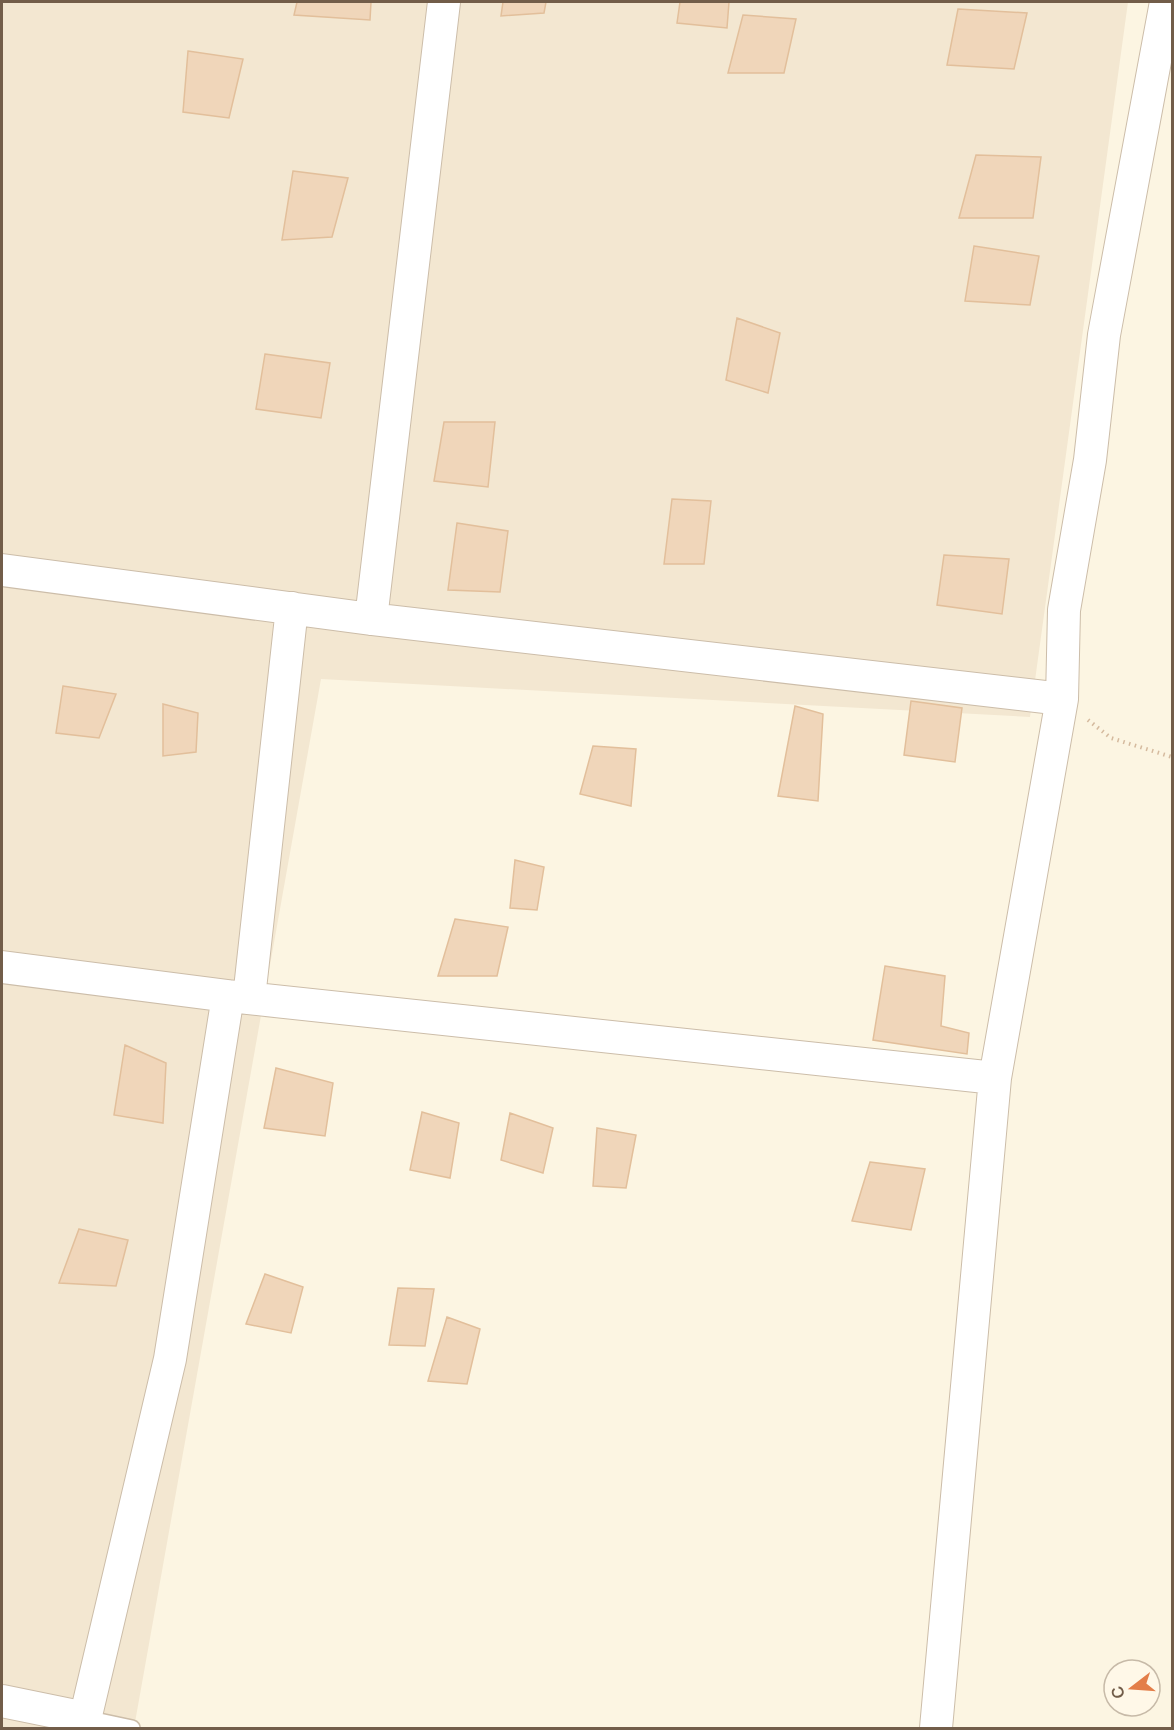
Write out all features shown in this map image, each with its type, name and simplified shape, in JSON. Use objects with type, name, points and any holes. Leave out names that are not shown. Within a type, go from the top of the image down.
[{"type":"street","points":[[371,619],[444,2]]},
{"type":"street","points":[[936,1728],[995,1078],[1062,699],[1064,610],[1089,460],[1104,335],[1166,2]]},
{"type":"street","points":[[2,570],[371,619],[1062,699]]},
{"type":"street","points":[[2,1701],[83,1723],[170,1359],[238,997],[292,608]]},
{"type":"street","points":[[2,967],[238,997],[995,1078]]},
{"type":"lane","points":[[83,1723],[132,1728]]},
{"type":"path","points":[[1062,699],[1111,738],[1173,757]]},
{"type":"shaded area","points":[[2,2],[1128,2],[1030,717],[321,679],[134,1728],[2,1728]]},
{"type":"building","points":[[297,2],[371,2],[370,20],[294,15]]},
{"type":"building","points":[[503,2],[546,2],[544,13],[501,16]]},
{"type":"building","points":[[680,2],[729,2],[727,28],[677,23]]},
{"type":"building","points":[[958,9],[1027,13],[1014,69],[947,65]]},
{"type":"building","points":[[743,15],[796,19],[784,73],[728,73]]},
{"type":"building","points":[[188,51],[243,59],[229,118],[183,112]]},
{"type":"building","points":[[976,155],[1041,157],[1033,218],[959,218]]},
{"type":"building","points":[[293,171],[348,178],[332,237],[282,240]]},
{"type":"building","points":[[974,246],[1039,256],[1030,305],[965,301]]},
{"type":"building","points":[[737,318],[780,333],[768,393],[726,380]]},
{"type":"building","points":[[265,354],[330,363],[321,418],[256,409]]},
{"type":"building","points":[[444,422],[495,422],[488,487],[434,481]]},
{"type":"building","points":[[672,499],[711,501],[704,564],[664,564]]},
{"type":"building","points":[[457,523],[508,531],[500,592],[448,590]]},
{"type":"building","points":[[944,555],[1009,559],[1002,614],[937,605]]},
{"type":"building","points":[[63,686],[116,694],[99,738],[56,733]]},
{"type":"building","points":[[911,701],[962,708],[955,762],[904,755]]},
{"type":"building","points":[[163,704],[198,713],[196,752],[163,756]]},
{"type":"building","points":[[795,706],[823,714],[818,801],[778,796]]},
{"type":"building","points":[[593,746],[636,749],[631,806],[580,794]]},
{"type":"building","points":[[515,860],[544,867],[537,910],[510,908]]},
{"type":"building","points":[[455,919],[508,927],[497,976],[438,976]]},
{"type":"building","points":[[885,966],[945,976],[941,1026],[969,1033],[967,1054],[873,1040]]},
{"type":"building","points":[[125,1045],[166,1063],[163,1123],[114,1115]]},
{"type":"building","points":[[276,1068],[333,1083],[325,1136],[264,1128]]},
{"type":"building","points":[[422,1112],[459,1123],[450,1178],[410,1170]]},
{"type":"building","points":[[510,1113],[553,1128],[543,1173],[501,1160]]},
{"type":"building","points":[[597,1128],[636,1135],[626,1188],[593,1186]]},
{"type":"building","points":[[870,1162],[925,1169],[911,1230],[852,1221]]},
{"type":"building","points":[[79,1229],[128,1240],[116,1286],[59,1283]]},
{"type":"building","points":[[265,1274],[303,1287],[291,1333],[246,1324]]},
{"type":"building","points":[[398,1288],[434,1289],[425,1346],[389,1345]]},
{"type":"building","points":[[447,1317],[480,1329],[467,1384],[428,1381]]}]
